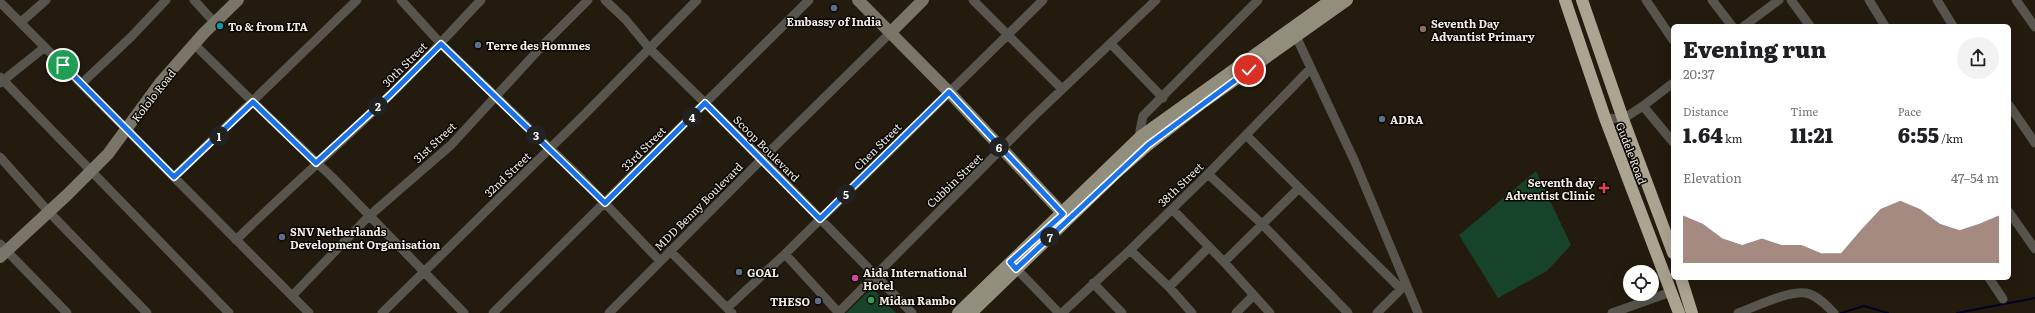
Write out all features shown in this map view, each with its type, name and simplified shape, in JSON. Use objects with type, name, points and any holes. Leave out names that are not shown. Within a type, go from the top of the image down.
[{"type":"highway","name":"Gudele Road","points":[[1565,0],[1605,118],[1679,313]]},
{"type":"highway","name":"Gudele Road","points":[[1582,0],[1623,119],[1671,245]]},
{"type":"highway","points":[[1682,280],[1692,313]]},
{"type":"main road","points":[[958,313],[1013,266],[1148,145],[1294,32],[1331,0]]},
{"type":"main road","points":[[971,313],[1013,266],[1063,214],[1140,138],[1294,32],[1348,0]]},
{"type":"street","points":[[20,22],[46,0]]},
{"type":"street","points":[[81,84],[131,37],[166,0]]},
{"type":"street","points":[[194,0],[214,22]]},
{"type":"street","name":"Kololo Road","points":[[2,251],[91,172],[127,129],[160,83],[214,22],[238,0]]},
{"type":"street","points":[[174,177],[357,0]]},
{"type":"street","points":[[401,0],[441,44],[551,149],[660,261]]},
{"type":"street","name":"30th Street","points":[[236,240],[316,163],[390,95],[441,44],[481,0]]},
{"type":"street","name":"31st Street","points":[[292,296],[369,216],[451,145],[543,45],[588,0]]},
{"type":"street","name":"Scoop Boulevard","points":[[605,0],[626,20],[649,48],[762,159],[912,313]]},
{"type":"street","name":"32nd Street","points":[[382,313],[551,149],[698,0]]},
{"type":"street","name":"33rd Street","points":[[493,313],[809,0]]},
{"type":"street","points":[[858,0],[949,92],[1063,214]]},
{"type":"street","points":[[891,32],[923,0]]},
{"type":"street","points":[[973,0],[1062,89]]},
{"type":"street","name":"Chen Street","points":[[730,311],[820,219],[1043,0]]},
{"type":"street","name":"Cubbin Street","points":[[839,313],[1062,89],[1156,0]]},
{"type":"street","points":[[1140,138],[1143,116],[1163,98],[1258,0]]},
{"type":"street","points":[[1646,0],[1671,37]]},
{"type":"street","points":[[1712,0],[1730,24]]},
{"type":"street","points":[[1747,24],[1779,0]]},
{"type":"street","points":[[1791,0],[1809,24]]},
{"type":"street","points":[[1869,0],[1884,24]]},
{"type":"street","points":[[1937,0],[1952,24]]},
{"type":"street","points":[[2016,0],[2035,27]]},
{"type":"street","points":[[0,2],[309,313]]},
{"type":"street","name":"MDD Benny Boulevard","points":[[609,313],[891,32]]},
{"type":"street","points":[[1294,32],[1355,162],[1403,286],[1418,313]]},
{"type":"street","points":[[194,44],[316,163],[464,313]]},
{"type":"street","points":[[1111,44],[1163,98]]},
{"type":"street","points":[[45,47],[1,80],[50,128],[229,313]]},
{"type":"street","name":"38th Street","points":[[1060,313],[1130,250],[1247,136],[1311,68]]},
{"type":"street","points":[[1605,118],[1623,119],[1671,85]]},
{"type":"street","points":[[1643,106],[1671,140]]},
{"type":"street","points":[[2011,108],[2035,143]]},
{"type":"street","points":[[1247,136],[1403,286]]},
{"type":"street","points":[[0,157],[48,211],[147,313]]},
{"type":"street","points":[[1208,174],[1262,224],[1348,313]]},
{"type":"street","points":[[1224,262],[1300,188]]},
{"type":"street","points":[[1172,209],[1208,248],[1224,262],[1253,296],[1270,313]]},
{"type":"street","points":[[2011,215],[2035,249]]},
{"type":"street","points":[[1169,287],[1208,248]]},
{"type":"street","points":[[1130,250],[1169,287],[1192,313]]},
{"type":"street","points":[[2,251],[67,313]]},
{"type":"street","points":[[670,251],[730,311]]},
{"type":"street","points":[[785,254],[839,313]]},
{"type":"street","points":[[1013,266],[1060,313]]},
{"type":"street","points":[[1990,280],[2003,299]]},
{"type":"street","points":[[1093,283],[1122,313]]},
{"type":"street","points":[[1377,313],[1403,286]]},
{"type":"street","points":[[1612,313],[1623,311],[1671,292]]},
{"type":"street","points":[[1738,313],[1792,294],[1807,293],[1822,302],[1834,313]]},
{"type":"street","points":[[1236,313],[1253,296]]},
{"type":"green space","points":[[1536,171],[1571,245],[1547,271],[1498,298],[1459,235]]},
{"type":"green space","name":"Midan Rambo","points":[[872,288],[896,313],[846,313]]},
{"type":"waterway","points":[[1957,313],[2035,298]]},
{"type":"waterway","points":[[1841,313],[1864,306],[1888,313]]},
{"type":"place","name":"Embassy of India","points":[[834,8]]},
{"type":"place","name":"To & from LTA","points":[[220,26]]},
{"type":"place","name":"Seventh Day Advantist Primary","points":[[1423,29]]},
{"type":"place","name":"Terre des Hommes","points":[[478,45]]},
{"type":"place","name":"ADRA","points":[[1382,119]]},
{"type":"place","name":"Seventh day Adventist Clinic","points":[[1604,188]]},
{"type":"place","name":"SNV Netherlands Development Organisation","points":[[282,237]]},
{"type":"place","name":"GOAL","points":[[739,272]]},
{"type":"place","name":"Aida International Hotel","points":[[855,278]]},
{"type":"place","name":"Midan Rambo","points":[[871,300]]},
{"type":"place","name":"THESO","points":[[818,301]]},
{"type":"route","points":[[63,65],[174,177],[253,102],[316,163],[390,95],[441,44],[581,178],[605,203],[652,158],[705,103],[820,219],[949,92],[1036,187],[1063,214],[1010,262],[1016,269],[1116,173],[1148,145],[1202,103],[1249,70]]}]
